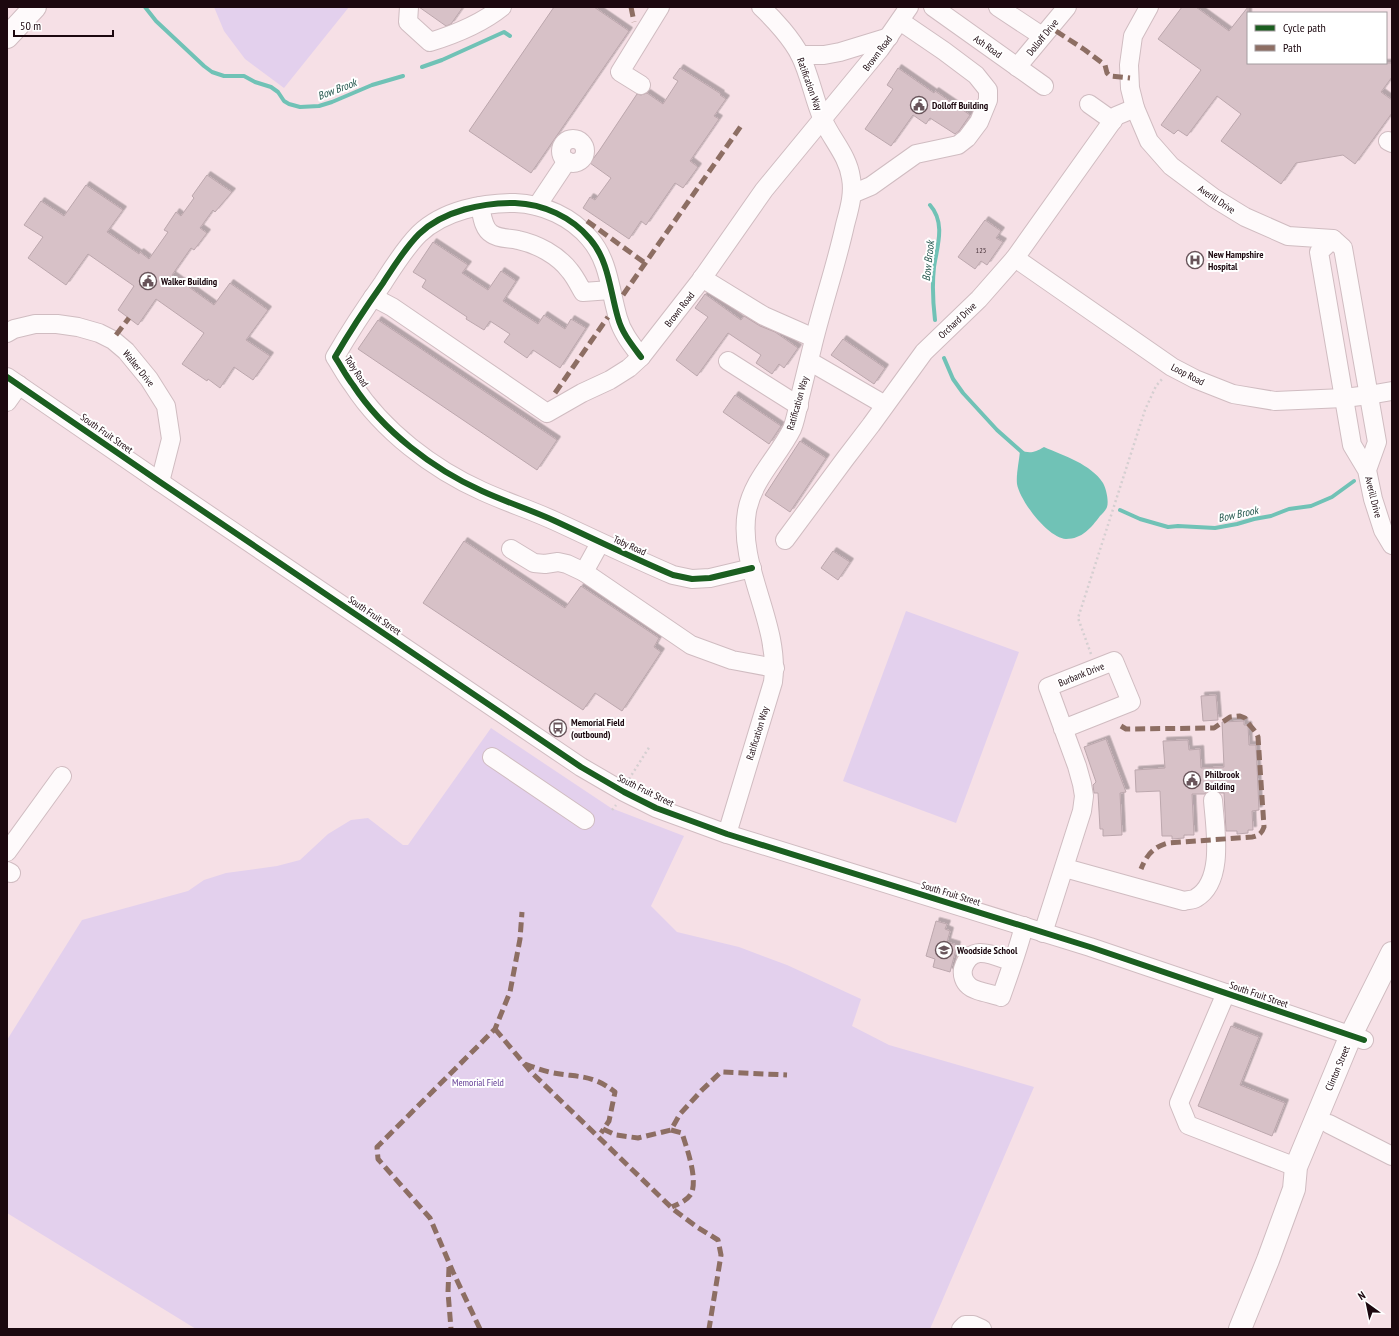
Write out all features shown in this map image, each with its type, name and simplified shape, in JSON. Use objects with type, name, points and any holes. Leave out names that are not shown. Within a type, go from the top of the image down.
[{"type":"main road","points":[[7,37],[35,7]]},
{"type":"main road","name":"Clinton Street","points":[[1240,1329],[1268,1260],[1295,1178],[1392,953]]},
{"type":"main road","name":"Clinton Street","points":[[1295,1178],[1310,1172],[1329,1124],[1357,1037],[1392,987]]},
{"type":"street","points":[[409,7],[408,22],[430,42],[453,35],[488,18],[502,7]]},
{"type":"street","points":[[641,85],[620,72],[660,7]]},
{"type":"street","name":"Ratification Way","points":[[727,834],[773,682],[775,668],[772,638],[752,568],[748,546],[746,529],[747,512],[753,493],[761,477],[792,428],[814,338],[838,255],[852,194],[852,179],[848,164],[823,120],[800,54],[789,38],[761,7]]},
{"type":"street","points":[[998,7],[1042,36]]},
{"type":"street","name":"Dolloff Drive","points":[[1017,67],[1067,7]]},
{"type":"street","points":[[1135,108],[1130,88],[1129,65],[1133,36],[1149,7]]},
{"type":"street","name":"Ash Road","points":[[941,9],[1044,86]]},
{"type":"street","points":[[852,194],[871,186],[916,154],[958,145],[967,138],[979,122],[988,100],[988,90],[976,75],[944,51],[905,14]]},
{"type":"street","name":"Brown Road","points":[[373,297],[392,307],[547,413],[576,396],[610,380],[629,368],[641,357],[702,278],[764,190],[880,50],[905,14]]},
{"type":"street","points":[[800,54],[824,55],[836,53],[889,37]]},
{"type":"street","points":[[1089,104],[1112,121]]},
{"type":"street","name":"Orchard Drive","points":[[785,540],[924,352],[979,299],[1015,258],[1116,116],[1135,108]]},
{"type":"street","name":"Averill Drive","points":[[1135,108],[1149,141],[1171,166],[1214,198],[1245,218],[1288,236],[1333,239],[1343,248],[1377,442],[1367,470]]},
{"type":"street","points":[[537,206],[567,161]]},
{"type":"street","name":"Toby Road","points":[[641,357],[628,341],[618,319],[606,269],[599,251],[590,238],[566,218],[552,211],[522,203],[480,206],[446,216],[420,233],[373,297],[335,357],[353,386],[369,406],[407,444],[428,461],[481,491],[554,521],[673,575],[692,579],[710,578],[752,568]]},
{"type":"street","points":[[480,206],[483,222],[490,234],[501,238],[519,240],[540,247],[557,258],[570,271],[583,292],[611,290]]},
{"type":"street","name":"Averill Drive","points":[[1333,239],[1319,252],[1352,445],[1367,470],[1373,499],[1381,524],[1392,546]]},
{"type":"street","name":"Loop Road","points":[[1015,258],[1172,367],[1195,379],[1233,394],[1276,401],[1344,398],[1392,391]]},
{"type":"street","points":[[702,278],[764,316],[814,338]]},
{"type":"street","name":"Walker Drive","points":[[7,333],[14,329],[35,324],[57,324],[71,326],[99,333],[113,340],[126,351],[149,378],[166,406],[171,439],[160,482]]},
{"type":"street","points":[[728,361],[798,406]]},
{"type":"street","points":[[809,361],[885,405]]},
{"type":"street","points":[[7,402],[13,381]]},
{"type":"street","name":"South Fruit Street","points":[[13,381],[581,767],[656,808],[727,834],[1043,932],[1357,1037]]},
{"type":"street","points":[[584,572],[600,543]]},
{"type":"street","points":[[511,549],[534,563],[544,564],[558,562],[567,564],[584,572],[691,645],[732,660],[775,668]]},
{"type":"street","name":"Burbank Drive","points":[[1043,932],[1065,868],[1082,811],[1084,796],[1077,766],[1063,729],[1048,687],[1114,661],[1130,702],[1063,729]]},
{"type":"street","points":[[492,757],[585,820]]},
{"type":"street","points":[[7,852],[62,776]]},
{"type":"street","points":[[1065,868],[1184,901],[1196,898],[1204,892],[1212,877],[1216,848],[1213,800]]},
{"type":"street","points":[[1013,962],[1024,926]]},
{"type":"street","points":[[1226,993],[1179,1103],[1188,1125],[1295,1178]]},
{"type":"street","points":[[1329,1124],[1392,1156]]},
{"type":"street","points":[[961,1329],[965,1325],[973,1325],[982,1329]]},
{"type":"path","points":[[1088,647],[1078,618],[1145,410],[1158,384]]},
{"type":"path","points":[[639,763],[650,746]]},
{"type":"green space","points":[[214,7],[349,7],[284,88],[245,59],[224,31]]},
{"type":"green space","points":[[906,611],[1019,652],[956,823],[843,781]]},
{"type":"green space","name":"Memorial Field","points":[[491,728],[611,808],[684,836],[651,906],[677,932],[739,947],[787,965],[861,999],[852,1026],[889,1045],[1034,1087],[930,1329],[196,1329],[7,1213],[7,1040],[82,920],[188,891],[204,880],[226,873],[277,866],[300,860],[328,834],[351,820],[368,818],[403,845],[408,845]]},
{"type":"shaded area","points":[[1044,447],[1068,457],[1092,471],[1098,476],[1105,488],[1108,504],[1104,512],[1090,529],[1072,539],[1059,537],[1043,526],[1029,509],[1019,491],[1017,484],[1017,472],[1020,451],[1032,452]]},
{"type":"building","points":[[419,7],[463,7],[451,24],[446,26]]},
{"type":"building","points":[[554,7],[594,7],[629,31],[531,173],[469,131]]},
{"type":"building","points":[[1182,7],[1196,7],[1229,31],[1248,7],[1247,64],[1392,63],[1392,77],[1381,92],[1392,100],[1392,113],[1355,164],[1343,155],[1296,163],[1281,184],[1221,141],[1241,114],[1217,96],[1187,136],[1178,130],[1174,134],[1161,125],[1201,70],[1158,39]]},
{"type":"building","points":[[680,68],[721,94],[720,95],[726,99],[714,116],[719,119],[690,161],[698,167],[683,188],[675,183],[646,225],[641,221],[629,239],[583,208],[590,197],[595,200],[611,178],[590,163],[637,94],[641,95],[647,93],[663,104],[678,81],[673,78]]},
{"type":"building","name":"Dolloff Building","points":[[898,68],[934,93],[935,91],[970,115],[959,131],[955,134],[930,118],[926,124],[913,115],[891,146],[865,129],[893,89],[887,85]]},
{"type":"building","name":"Walker Building","points":[[207,175],[232,192],[215,212],[213,210],[200,228],[207,233],[194,250],[191,248],[172,275],[214,305],[230,283],[268,310],[246,340],[270,356],[253,380],[234,367],[220,388],[208,379],[207,381],[182,364],[204,333],[156,299],[138,325],[118,310],[134,286],[88,254],[66,285],[28,258],[43,237],[24,225],[41,201],[64,216],[86,185],[123,210],[107,232],[139,254],[140,252],[149,259],[168,232],[164,230],[176,212],[181,216],[194,198],[192,196]]},
{"type":"building","points":[[985,220],[1001,231],[996,238],[1003,242],[987,265],[981,261],[975,269],[958,257]]},
{"type":"building","points":[[433,242],[468,265],[462,273],[488,290],[501,271],[516,281],[503,301],[538,324],[544,315],[565,329],[571,319],[586,328],[560,368],[533,350],[527,358],[504,342],[510,334],[490,321],[484,330],[466,319],[467,317],[422,287],[426,280],[413,272]]},
{"type":"building","points":[[705,294],[741,320],[744,316],[760,326],[775,332],[798,348],[784,368],[779,364],[772,374],[756,363],[761,355],[728,333],[697,376],[676,360],[708,317],[695,308]]},
{"type":"building","points":[[378,320],[557,440],[537,470],[358,349]]},
{"type":"building","points":[[843,339],[885,368],[874,384],[831,355]]},
{"type":"building","points":[[735,395],[781,426],[769,444],[723,412]]},
{"type":"building","points":[[800,441],[826,458],[790,512],[765,495]]},
{"type":"building","points":[[464,541],[565,608],[581,586],[659,638],[654,647],[661,652],[622,711],[595,693],[583,710],[423,603]]},
{"type":"building","points":[[833,551],[850,562],[838,580],[821,568]]},
{"type":"building","points":[[1216,695],[1218,720],[1203,721],[1201,696]]},
{"type":"building","name":"Philbrook Building","points":[[1244,721],[1244,725],[1248,725],[1249,745],[1256,745],[1259,810],[1252,811],[1253,830],[1248,830],[1248,833],[1237,834],[1237,831],[1226,831],[1224,793],[1220,793],[1217,790],[1212,790],[1207,791],[1205,794],[1192,794],[1194,835],[1184,835],[1184,838],[1172,839],[1172,836],[1162,836],[1160,791],[1136,792],[1135,770],[1165,768],[1163,741],[1188,740],[1189,750],[1200,749],[1201,768],[1224,767],[1222,722]]},
{"type":"building","points":[[1106,739],[1126,792],[1120,793],[1122,835],[1103,836],[1103,829],[1100,829],[1098,793],[1094,793],[1093,785],[1096,782],[1084,747]]},
{"type":"building","points":[[936,921],[947,924],[945,929],[950,931],[947,942],[957,945],[950,972],[933,967],[935,959],[926,956]]},
{"type":"building","points":[[1231,1026],[1259,1037],[1240,1085],[1285,1103],[1272,1136],[1198,1106]]},
{"type":"waterway","name":"Bow Brook","points":[[145,7],[156,21],[212,72],[224,76],[244,76],[255,82],[271,87],[278,92],[284,101],[300,107],[319,106],[372,85],[403,76]]},
{"type":"waterway","name":"Bow Brook","points":[[422,67],[442,60],[504,32],[510,36]]},
{"type":"waterway","name":"Bow Brook","points":[[930,205],[938,219],[939,227],[933,280],[935,320]]},
{"type":"waterway","name":"Bow Brook","points":[[944,358],[953,379],[963,393],[997,430],[1023,453]]},
{"type":"waterway","name":"Bow Brook","points":[[1120,510],[1140,519],[1168,527],[1178,526],[1215,528],[1271,516],[1289,509],[1311,506],[1332,497],[1354,481]]},
{"type":"marked path","points":[[631,7],[634,22]]},
{"type":"marked path","points":[[1056,31],[1105,65],[1107,73],[1110,76],[1130,78]]},
{"type":"marked path","points":[[623,295],[741,126]]},
{"type":"marked path","points":[[587,221],[645,263]]},
{"type":"marked path","points":[[555,393],[608,317]]},
{"type":"marked path","points":[[116,335],[129,318]]},
{"type":"marked path","points":[[1121,726],[1126,729],[1214,728],[1230,717],[1240,716],[1245,718],[1258,737],[1264,827],[1261,833],[1252,837],[1168,843],[1154,850],[1145,860],[1141,869]]},
{"type":"marked path","points":[[480,1329],[453,1272],[430,1218],[378,1159],[377,1147],[495,1029],[510,992],[520,939],[522,912]]},
{"type":"marked path","points":[[495,1029],[531,1072],[674,1210],[718,1240],[721,1255],[709,1329]]},
{"type":"marked path","points":[[525,1064],[549,1072],[591,1079],[615,1092],[609,1121],[601,1133]]},
{"type":"marked path","points":[[603,1129],[616,1135],[638,1138],[671,1130],[680,1114],[721,1072],[787,1075]]},
{"type":"marked path","points":[[671,1130],[682,1133],[691,1162],[693,1178],[691,1195],[672,1207]]},
{"type":"marked path","points":[[449,1267],[448,1292],[451,1329]]},
{"type":"cycle path","points":[[641,357],[622,329],[605,267],[590,239],[575,224],[556,213],[536,206],[515,203],[490,204],[464,210],[440,219],[419,234],[409,245],[358,319],[335,357],[365,402],[394,433],[410,447],[445,472],[464,482],[491,495],[555,521],[673,575],[692,579],[710,578],[752,568]]},
{"type":"cycle path","points":[[7,377],[581,767],[624,792],[656,808],[727,834],[1090,947],[1364,1040]]},
{"type":"place","name":"Dolloff Building","points":[[919,105]]},
{"type":"place","name":"New Hampshire Hospital","points":[[1195,260]]},
{"type":"place","name":"Walker Building","points":[[148,281]]},
{"type":"place","name":"Memorial Field (outbound)","points":[[558,728]]},
{"type":"place","name":"Philbrook Building","points":[[1192,780]]},
{"type":"place","name":"Woodside School","points":[[944,950]]}]
